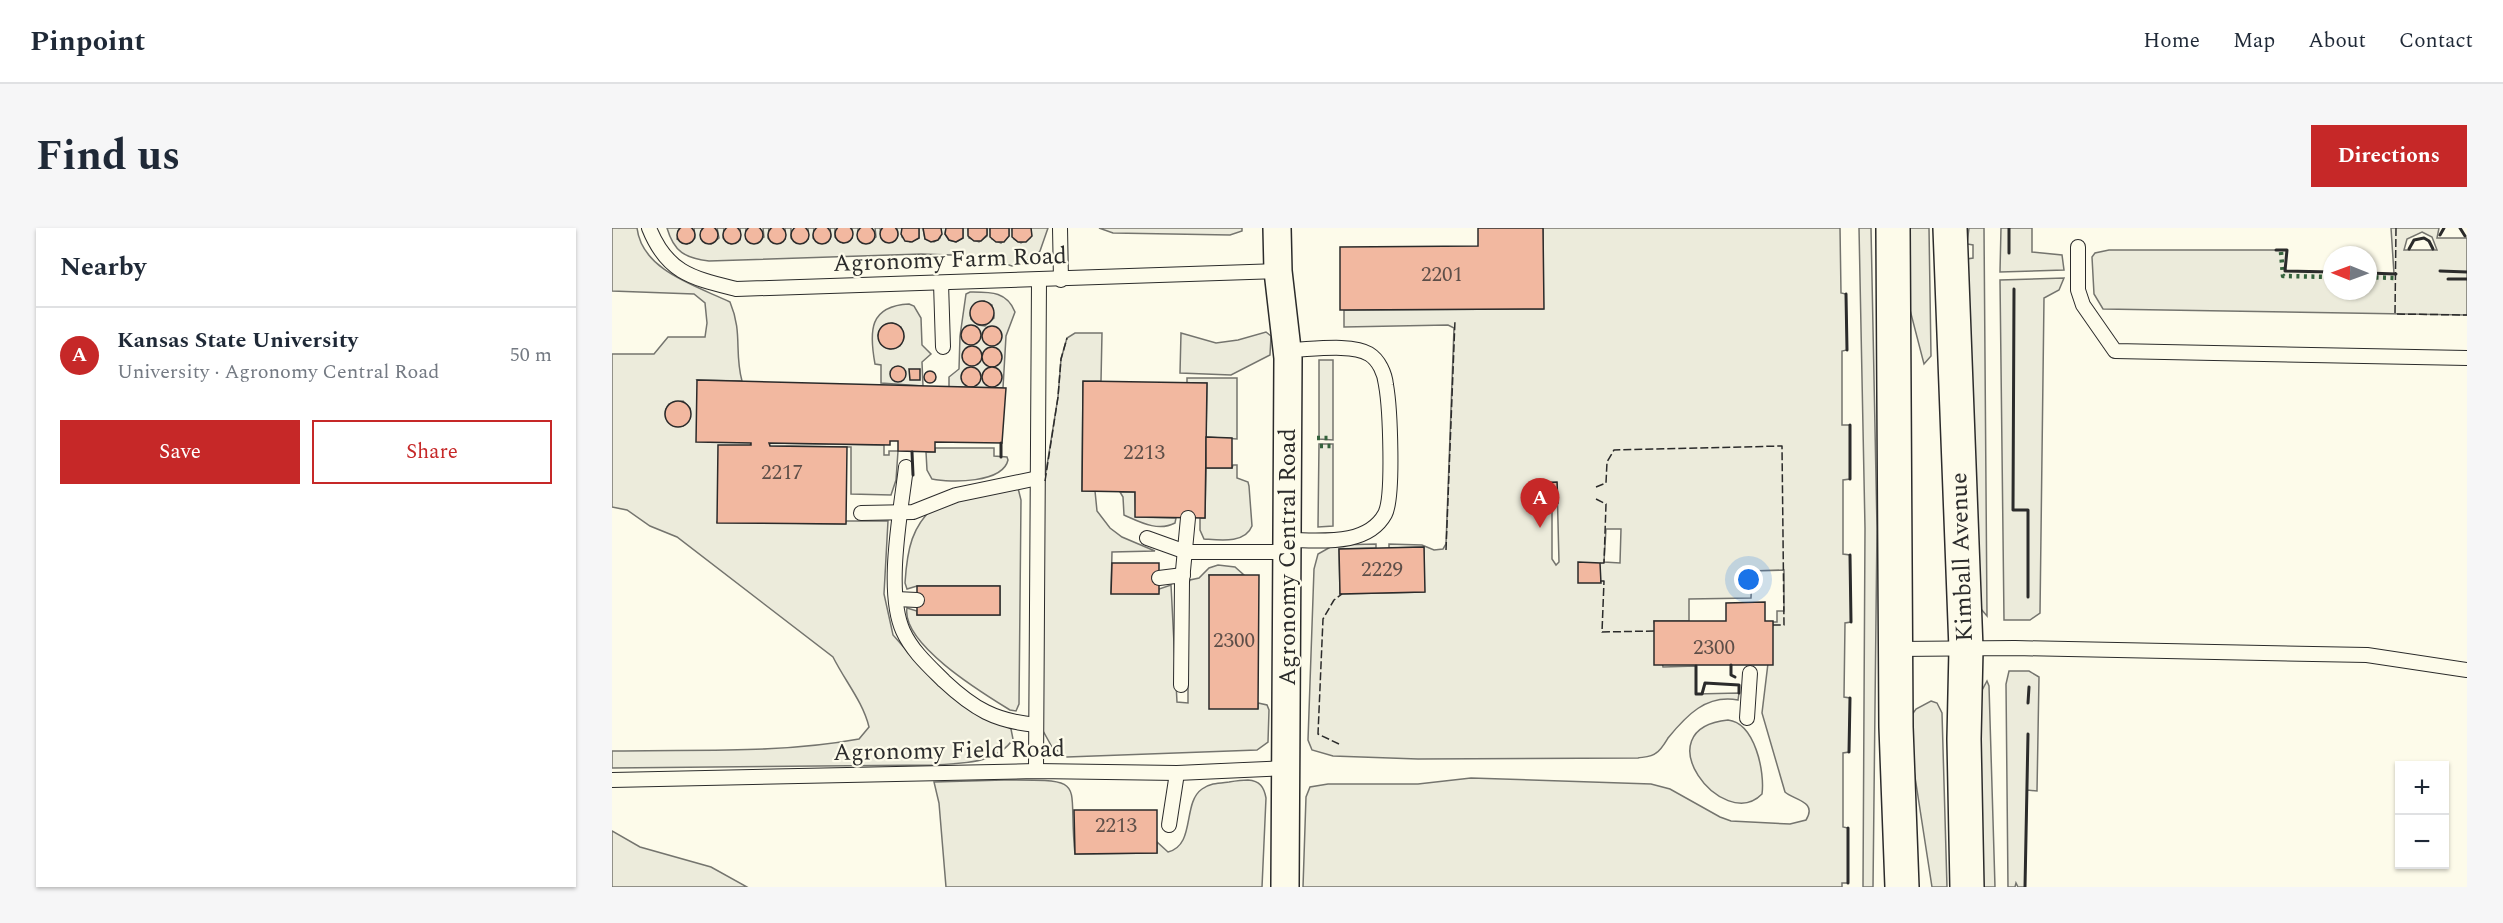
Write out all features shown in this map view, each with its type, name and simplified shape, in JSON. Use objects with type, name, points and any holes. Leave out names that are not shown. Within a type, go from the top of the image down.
[{"type":"main road","points":[[1893,228],[1897,793],[1902,887]]},
{"type":"main road","name":"Kimball Avenue","points":[[1950,228],[1966,649],[1964,739],[1967,887]]},
{"type":"street","name":"Agronomy Central Road","points":[[1277,228],[1278,270],[1287,350],[1285,887]]},
{"type":"lane","name":"Agronomy Farm Road","points":[[649,228],[658,250],[675,267],[705,281],[736,289],[1061,280],[1278,270]]},
{"type":"lane","points":[[1060,228],[1061,280]]},
{"type":"lane","points":[[2078,247],[2078,290],[2083,305],[2115,351],[2467,357]]},
{"type":"lane","points":[[1036,771],[1039,280]]},
{"type":"lane","points":[[941,283],[943,347]]},
{"type":"lane","points":[[1147,538],[1186,552],[1287,546],[1357,536],[1385,514],[1389,498],[1389,420],[1386,385],[1381,366],[1371,355],[1358,349],[1287,350]]},
{"type":"lane","points":[[906,467],[897,542],[896,599],[902,630],[923,661],[954,690],[978,708],[1008,722],[1036,725]]},
{"type":"lane","points":[[861,513],[913,512],[932,502],[956,495],[1038,478]]},
{"type":"lane","points":[[1181,685],[1183,575],[1188,518]]},
{"type":"lane","points":[[1159,578],[1183,575]]},
{"type":"lane","points":[[896,599],[917,600]]},
{"type":"lane","points":[[1896,649],[2367,656],[2467,670]]},
{"type":"lane","points":[[1747,718],[1750,674]]},
{"type":"lane","name":"Agronomy Field Road","points":[[612,780],[1036,771],[1177,773],[1287,768]]},
{"type":"lane","points":[[1169,825],[1177,773]]},
{"type":"shaded area","points":[[612,228],[637,228],[641,243],[660,266],[687,283],[730,302],[736,323],[742,381],[697,380],[751,443],[717,522],[845,524],[846,521],[888,521],[884,594],[893,635],[922,668],[1011,729],[1013,739],[1006,747],[978,761],[935,765],[612,768],[612,751],[797,747],[859,739],[869,727],[858,700],[833,657],[677,537],[650,526],[627,510],[612,507],[612,354],[654,354],[668,337],[705,337],[707,323],[705,303],[694,294],[612,291]],"holes":[[[683,401],[690,408],[690,418],[683,426],[674,426],[666,419],[665,413],[669,404]]]},
{"type":"shaded area","points":[[667,228],[679,228],[677,239],[687,244],[695,238],[694,228],[702,228],[701,238],[711,244],[719,238],[717,228],[724,228],[723,238],[731,244],[740,240],[740,228],[746,228],[746,238],[754,243],[764,237],[763,228],[769,228],[768,238],[776,243],[785,239],[785,228],[791,228],[791,238],[799,243],[808,239],[808,228],[814,228],[813,238],[823,243],[831,237],[830,228],[835,228],[835,237],[843,243],[852,238],[852,228],[858,228],[859,239],[868,243],[876,237],[875,228],[880,228],[882,239],[890,242],[898,236],[897,228],[902,228],[902,237],[910,242],[919,238],[919,228],[923,228],[925,239],[934,242],[940,238],[941,228],[946,228],[945,234],[949,240],[956,242],[963,238],[963,228],[968,228],[969,238],[979,242],[987,236],[987,228],[990,228],[992,239],[1001,243],[1009,236],[1009,228],[1012,228],[1014,239],[1021,243],[1030,238],[1031,228],[1048,228],[1040,251],[1022,264],[1012,266],[980,256],[921,254],[709,261],[687,256],[673,243]]},
{"type":"shaded area","points":[[1099,228],[1242,228],[1242,231],[1230,235],[1113,233]]},
{"type":"shaded area","points":[[1543,228],[1840,228],[1841,293],[1846,294],[1847,350],[1842,351],[1842,425],[1850,425],[1850,479],[1843,480],[1843,554],[1850,555],[1851,622],[1845,623],[1844,697],[1850,698],[1849,752],[1843,753],[1843,827],[1848,828],[1848,883],[1842,883],[1842,887],[1303,887],[1306,797],[1310,787],[1328,784],[1418,784],[1471,778],[1651,784],[1670,789],[1731,821],[1790,824],[1806,820],[1809,814],[1807,805],[1785,792],[1762,713],[1773,622],[1777,622],[1777,611],[1784,611],[1784,570],[1752,571],[1751,598],[1689,599],[1689,621],[1654,621],[1663,667],[1696,666],[1696,694],[1739,693],[1738,700],[1716,700],[1698,709],[1682,722],[1660,750],[1652,755],[1638,758],[1418,759],[1333,756],[1312,750],[1308,740],[1314,569],[1318,554],[1334,545],[1376,544],[1376,548],[1339,549],[1340,594],[1424,592],[1424,547],[1389,548],[1389,544],[1422,545],[1434,550],[1443,549],[1446,544],[1454,328],[1448,325],[1344,327],[1344,310],[1543,309]],"holes":[[[1531,483],[1557,483],[1559,562],[1556,565],[1552,559],[1552,503],[1532,503]],[[1606,529],[1621,529],[1620,563],[1604,562]]]},
{"type":"shaded area","points":[[1859,228],[1871,228],[1877,528],[1873,887],[1863,887],[1865,528]]},
{"type":"shaded area","points":[[1905,228],[1929,228],[1931,356],[1924,364],[1910,310]]},
{"type":"shaded area","points":[[1969,228],[1984,228],[1987,616],[1981,609],[1967,259],[1973,258],[1973,245],[1967,244]]},
{"type":"shaded area","points":[[2001,228],[2032,228],[2032,252],[2062,255],[2064,270],[2000,272]]},
{"type":"shaded area","points":[[2391,228],[2439,228],[2437,238],[2467,238],[2467,315],[2103,309],[2094,294],[2092,257],[2095,253],[2109,250],[2287,250],[2285,271],[2323,272],[2323,300],[2377,300],[2377,273],[2394,274]],"holes":[[[2422,232],[2432,237],[2437,250],[2404,250],[2407,239]]]},
{"type":"shaded area","points":[[2064,278],[2059,290],[2044,298],[2040,613],[2030,620],[2004,620],[2000,280]]},
{"type":"shaded area","points":[[977,292],[1003,296],[1015,312],[1006,336],[1003,388],[949,387],[949,377],[959,369],[960,336],[966,294]],"holes":[[[984,301],[992,305],[994,318],[985,326],[978,325],[971,319],[971,309],[975,304]]]},
{"type":"shaded area","points":[[909,304],[914,306],[921,318],[922,345],[931,354],[922,362],[923,386],[881,383],[881,365],[875,364],[873,331],[879,315],[896,306]],"holes":[[[892,323],[901,327],[904,337],[900,346],[890,349],[881,344],[878,335],[883,326]]]},
{"type":"shaded area","points":[[1266,332],[1271,336],[1270,355],[1231,375],[1180,373],[1181,333],[1216,343]]},
{"type":"shaded area","points":[[1075,333],[1102,333],[1101,381],[1083,382],[1082,491],[1095,491],[1097,511],[1110,528],[1122,537],[1155,551],[1112,552],[1111,593],[1158,594],[1159,589],[1171,585],[1177,702],[1188,703],[1188,585],[1190,580],[1199,578],[1209,568],[1218,565],[1235,567],[1244,575],[1209,575],[1258,709],[1258,703],[1267,705],[1269,710],[1268,742],[1257,750],[1067,757],[1052,747],[1042,729],[1043,490],[1058,397],[1061,359],[1067,338]]},
{"type":"shaded area","points":[[1319,360],[1333,360],[1333,440],[1319,439]]},
{"type":"shaded area","points":[[1187,378],[1237,378],[1237,439],[1206,437],[1207,383],[1187,383]]},
{"type":"shaded area","points":[[769,443],[884,445],[884,455],[889,455],[889,451],[898,451],[896,480],[891,495],[851,494],[851,447],[770,446]]},
{"type":"shaded area","points":[[1319,444],[1333,444],[1333,526],[1318,527]]},
{"type":"shaded area","points":[[935,448],[994,448],[994,456],[1007,457],[1008,460],[1004,468],[997,473],[975,480],[932,479],[927,470],[926,452],[935,452]]},
{"type":"shaded area","points":[[1233,465],[1237,465],[1237,478],[1248,482],[1252,526],[1244,536],[1231,540],[1204,539],[1200,530],[1200,518],[1205,518],[1206,468],[1232,468]]},
{"type":"shaded area","points":[[1018,488],[1021,500],[1019,704],[1016,711],[1010,710],[964,680],[930,652],[917,637],[909,622],[907,608],[917,611],[917,615],[1000,615],[1000,586],[917,586],[907,589],[905,583],[909,549],[916,529],[939,503]]},
{"type":"shaded area","points":[[1120,492],[1135,492],[1136,517],[1176,518],[1175,523],[1162,527],[1143,523],[1124,515],[1123,497]]},
{"type":"shaded area","points":[[2009,671],[2029,671],[2039,677],[2037,791],[2027,790],[2025,887],[2018,887],[2016,883],[2015,887],[2008,887],[2006,684]]},
{"type":"shaded area","points":[[1987,681],[1989,686],[1995,887],[1981,887],[1980,694]]},
{"type":"shaded area","points":[[1931,701],[1937,703],[1942,713],[1947,887],[1932,887],[1913,764],[1911,716],[1916,709]]},
{"type":"shaded area","points":[[1728,720],[1737,723],[1745,730],[1760,762],[1762,794],[1746,803],[1728,801],[1711,791],[1698,775],[1691,758],[1692,741],[1703,727]]},
{"type":"shaded area","points":[[1246,780],[1256,782],[1263,788],[1266,798],[1262,887],[946,887],[939,803],[934,782],[1051,781],[1063,784],[1069,789],[1072,798],[1075,854],[1157,853],[1157,842],[1168,852],[1177,848],[1182,841],[1192,804],[1202,789],[1219,783]]},
{"type":"shaded area","points":[[612,831],[640,847],[711,867],[747,887],[612,887]]},
{"type":"building","points":[[844,225],[850,228],[853,234],[850,240],[844,243],[838,240],[835,234],[838,228]]},
{"type":"building","points":[[889,225],[895,228],[898,234],[895,240],[889,243],[883,240],[880,234],[883,228]]},
{"type":"building","points":[[686,226],[692,229],[695,235],[692,241],[686,244],[680,241],[677,235],[680,229]]},
{"type":"building","points":[[709,226],[715,229],[718,235],[715,241],[709,244],[703,241],[700,235],[703,229]]},
{"type":"building","points":[[732,226],[738,229],[741,235],[738,241],[732,244],[726,241],[723,235],[726,229]]},
{"type":"building","points":[[754,226],[760,229],[763,235],[760,241],[754,244],[748,241],[745,235],[748,229]]},
{"type":"building","points":[[777,226],[783,229],[786,235],[783,241],[777,244],[771,241],[768,235],[771,229]]},
{"type":"building","points":[[800,226],[806,229],[809,235],[806,241],[800,244],[794,241],[791,235],[794,229]]},
{"type":"building","points":[[822,226],[828,229],[831,235],[828,241],[822,244],[816,241],[813,235],[816,229]]},
{"type":"building","points":[[866,226],[872,229],[875,235],[872,241],[866,244],[860,241],[857,235],[860,229]]},
{"type":"building","points":[[902,228],[919,228],[919,238],[912,242],[905,241],[901,234]]},
{"type":"building","points":[[923,228],[941,228],[942,234],[938,240],[931,242],[925,239]]},
{"type":"building","points":[[946,228],[963,228],[963,238],[956,242],[949,240],[945,234]]},
{"type":"building","points":[[968,228],[987,228],[987,235],[981,241],[974,241],[968,236]]},
{"type":"building","points":[[990,228],[1009,228],[1009,236],[1004,242],[996,242],[990,237]]},
{"type":"building","points":[[1012,228],[1031,228],[1032,236],[1026,242],[1018,242],[1012,237]]},
{"type":"building","points":[[1478,228],[1543,228],[1544,309],[1340,310],[1340,247],[1478,246]]},
{"type":"building","points":[[982,301],[991,304],[994,313],[991,322],[982,325],[973,322],[970,313],[973,304]]},
{"type":"building","points":[[891,323],[900,327],[904,336],[900,345],[891,349],[882,345],[878,336],[882,327]]},
{"type":"building","points":[[971,325],[978,328],[981,335],[978,342],[971,345],[964,342],[961,335],[964,328]]},
{"type":"building","points":[[992,326],[999,329],[1002,336],[999,343],[992,346],[985,343],[982,336],[985,329]]},
{"type":"building","points":[[972,346],[979,349],[982,356],[979,363],[972,366],[965,363],[962,356],[965,349]]},
{"type":"building","points":[[992,347],[999,350],[1002,357],[999,364],[992,367],[985,364],[982,357],[985,350]]},
{"type":"building","points":[[898,366],[906,374],[898,382],[890,374]]},
{"type":"building","points":[[971,367],[978,370],[981,377],[978,384],[971,387],[964,384],[961,377],[964,370]]},
{"type":"building","points":[[992,367],[999,370],[1002,377],[999,384],[992,387],[985,384],[982,377],[985,370]]},
{"type":"building","points":[[909,369],[920,369],[920,380],[910,380]]},
{"type":"building","points":[[930,371],[936,377],[930,383],[924,377]]},
{"type":"building","points":[[697,380],[1006,388],[1002,443],[935,442],[935,452],[898,451],[898,441],[890,441],[890,445],[769,443],[770,446],[847,447],[846,524],[717,523],[718,445],[751,445],[751,443],[696,442]]},
{"type":"building","points":[[1083,381],[1207,383],[1205,518],[1135,517],[1135,492],[1082,491]]},
{"type":"building","points":[[678,401],[687,405],[691,414],[687,423],[678,427],[669,423],[665,414],[669,405]]},
{"type":"building","points":[[1206,437],[1232,438],[1232,468],[1206,468]]},
{"type":"building","points":[[1557,482],[1558,503],[1532,503],[1531,483]]},
{"type":"building","points":[[1424,547],[1425,592],[1340,594],[1339,549]]},
{"type":"building","points":[[1578,562],[1600,563],[1601,583],[1578,583]]},
{"type":"building","points":[[1112,563],[1159,563],[1159,594],[1111,594]]},
{"type":"building","points":[[1209,575],[1259,575],[1258,709],[1209,709]]},
{"type":"building","points":[[917,586],[1000,586],[1000,615],[917,615]]},
{"type":"building","points":[[1765,602],[1765,621],[1773,621],[1773,665],[1654,665],[1654,621],[1726,621],[1726,603]]},
{"type":"building","points":[[1074,810],[1157,810],[1157,853],[1075,854]]},
{"type":"hedge","points":[[2281,252],[2283,276],[2323,277]]},
{"type":"hedge","points":[[2377,277],[2395,278]]},
{"type":"hedge","points":[[1317,438],[1328,438]]},
{"type":"hedge","points":[[1320,446],[1331,446]]},
{"type":"fence","points":[[2396,228],[2395,314],[2467,315]]},
{"type":"fence","points":[[1446,550],[1455,320]]},
{"type":"fence","points":[[1045,481],[1058,397],[1061,359],[1067,338]]},
{"type":"fence","points":[[1596,487],[1606,483],[1607,462],[1614,450],[1782,446],[1784,625],[1773,625]]},
{"type":"fence","points":[[1596,499],[1606,504],[1604,563],[1600,563]]},
{"type":"fence","points":[[1600,581],[1604,581],[1602,632],[1654,631]]},
{"type":"fence","points":[[1339,744],[1318,734],[1323,619],[1334,600],[1342,594]]},
{"type":"wall","points":[[2009,228],[2009,253]]},
{"type":"wall","points":[[2440,235],[2444,228]]},
{"type":"wall","points":[[2460,228],[2465,236]]},
{"type":"wall","points":[[2409,249],[2414,240],[2424,238],[2429,241],[2433,249]]},
{"type":"wall","points":[[2276,250],[2287,250],[2285,271],[2323,272]]},
{"type":"wall","points":[[2440,271],[2467,272]]},
{"type":"wall","points":[[2377,273],[2396,274]]},
{"type":"wall","points":[[2448,279],[2467,279]]},
{"type":"wall","points":[[2014,289],[2013,510],[2028,510],[2028,597]]},
{"type":"wall","points":[[1846,294],[1847,350]]},
{"type":"wall","points":[[1850,425],[1850,479]]},
{"type":"wall","points":[[1001,443],[1001,457]]},
{"type":"wall","points":[[912,452],[913,475]]},
{"type":"wall","points":[[1850,555],[1851,622]]},
{"type":"wall","points":[[1731,665],[1731,675],[1735,677]]},
{"type":"wall","points":[[1696,666],[1696,694],[1702,694],[1705,683],[1739,685],[1739,693]]},
{"type":"wall","points":[[2028,703],[2029,687]]},
{"type":"wall","points":[[1849,752],[1850,698]]},
{"type":"wall","points":[[2025,887],[2028,734]]},
{"type":"wall","points":[[1848,828],[1848,883]]},
{"type":"place","name":"Kansas State University","points":[[1540,528]]}]
